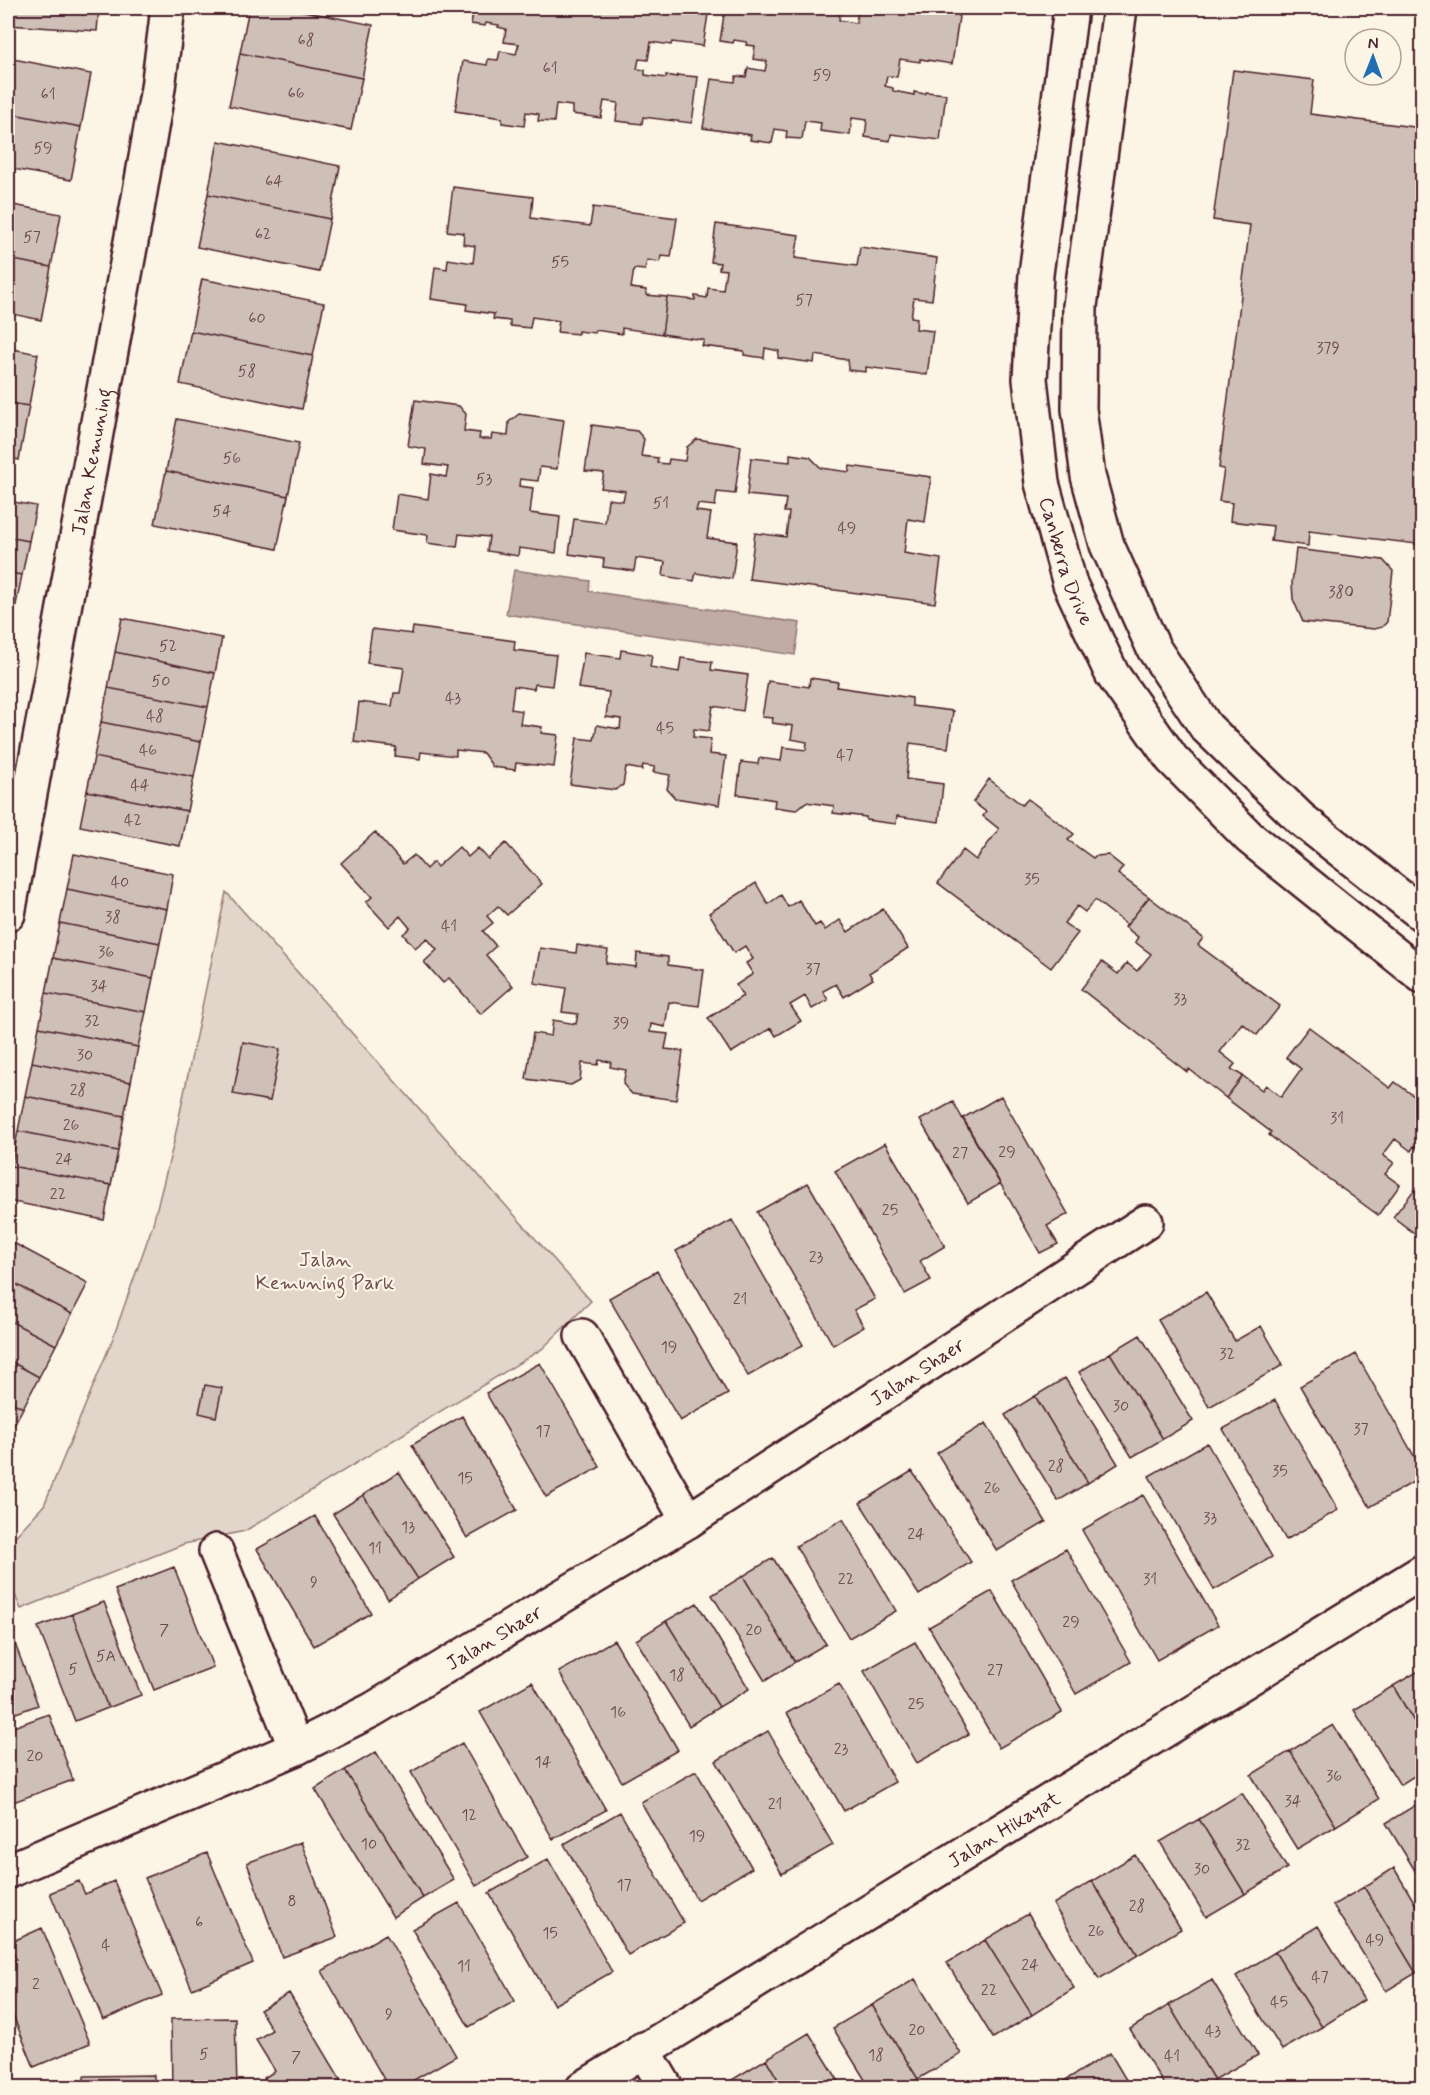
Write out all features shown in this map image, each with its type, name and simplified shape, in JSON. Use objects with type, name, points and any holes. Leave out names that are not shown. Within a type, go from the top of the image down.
[{"type":"street","name":"Jalan Kemuning","points":[[8,914],[137,209],[158,88],[168,8]]},
{"type":"street","name":"Canberra Drive","points":[[1071,8],[1036,274],[1030,379],[1042,483],[1070,584],[1112,674],[1172,759],[1250,838],[1422,976]]},
{"type":"street","name":"Canberra Drive","points":[[1120,8],[1080,306],[1079,409],[1088,476],[1107,545],[1154,649],[1206,727],[1301,819],[1422,914]]},
{"type":"street","name":"Jalan Shaer","points":[[8,1871],[297,1748],[372,1710],[688,1521],[1146,1222]]},
{"type":"street","points":[[582,1336],[688,1521]]},
{"type":"street","points":[[216,1551],[297,1748]]},
{"type":"street","name":"Jalan Hikayat","points":[[583,2088],[1422,1572]]},
{"type":"street","points":[[643,2049],[666,2088]]},
{"type":"green space","name":"Jalan Kemuning Park","points":[[226,892],[591,1301],[542,1349],[245,1531],[184,1544],[21,1609],[8,1579],[8,1544],[44,1505],[113,1338],[152,1227],[173,1146]]},
{"type":"shaded area","points":[[514,570],[590,581],[589,591],[800,623],[795,655],[506,614]]},
{"type":"building","points":[[8,8],[99,8],[97,31],[8,25]]},
{"type":"building","points":[[249,8],[288,8],[373,25],[362,78],[240,53]]},
{"type":"building","points":[[474,8],[709,8],[703,46],[651,42],[648,60],[639,59],[637,69],[645,70],[645,75],[666,78],[666,75],[698,77],[692,123],[643,117],[642,124],[616,121],[618,103],[604,101],[601,118],[572,114],[572,106],[556,104],[554,122],[538,121],[539,114],[526,112],[524,126],[502,123],[502,118],[455,111],[463,61],[487,65],[488,59],[498,60],[500,51],[516,54],[519,44],[504,42],[506,29],[498,27],[499,25],[471,24]]},
{"type":"building","points":[[725,8],[798,8],[840,13],[839,20],[856,23],[858,8],[887,12],[887,8],[960,10],[952,64],[920,59],[920,62],[900,59],[897,77],[887,76],[885,86],[893,88],[893,91],[914,95],[914,92],[946,94],[940,140],[891,134],[890,141],[865,137],[867,120],[852,118],[850,135],[820,131],[821,123],[805,121],[802,139],[786,138],[787,131],[775,129],[772,143],[750,140],[751,135],[703,128],[711,79],[735,82],[736,76],[746,77],[748,68],[765,71],[767,61],[753,59],[755,46],[746,45],[747,42],[720,41]]},
{"type":"building","points":[[240,53],[362,78],[351,130],[229,106]]},
{"type":"building","points":[[8,58],[91,74],[81,127],[8,113]]},
{"type":"building","points":[[1233,70],[1314,80],[1310,114],[1422,128],[1422,500],[1417,544],[1309,531],[1308,546],[1271,541],[1273,526],[1230,521],[1232,503],[1219,501],[1224,469],[1219,468],[1250,225],[1213,220]]},
{"type":"building","points":[[8,113],[81,127],[71,180],[8,168]]},
{"type":"building","points":[[218,141],[340,166],[330,219],[208,194]]},
{"type":"building","points":[[453,187],[533,197],[531,218],[590,226],[593,207],[677,218],[671,257],[661,256],[660,262],[647,260],[645,270],[634,269],[631,288],[646,290],[646,295],[667,297],[662,334],[622,328],[622,334],[595,330],[595,333],[578,331],[578,334],[557,332],[559,321],[532,317],[530,328],[510,326],[510,321],[493,319],[494,314],[466,310],[467,304],[431,299],[435,267],[447,269],[448,259],[473,263],[475,246],[463,244],[464,233],[447,231]]},
{"type":"building","points":[[208,194],[330,219],[319,272],[197,247]]},
{"type":"building","points":[[8,204],[61,214],[51,267],[8,259]]},
{"type":"building","points":[[716,224],[799,235],[795,258],[857,266],[860,247],[937,258],[932,300],[914,298],[911,317],[917,318],[916,329],[933,331],[927,375],[866,367],[866,372],[848,370],[848,360],[815,355],[814,363],[778,358],[779,351],[765,348],[764,358],[744,355],[744,351],[702,346],[704,340],[662,334],[667,297],[695,300],[695,296],[707,298],[708,288],[723,290],[726,270],[719,269],[720,263],[711,262]]},
{"type":"building","points":[[8,259],[51,267],[41,320],[8,313]]},
{"type":"building","points":[[202,279],[324,303],[313,356],[191,331]]},
{"type":"building","points":[[191,331],[313,356],[302,409],[180,384]]},
{"type":"building","points":[[8,348],[38,354],[29,406],[8,403]]},
{"type":"building","points":[[415,400],[459,406],[466,414],[464,431],[480,433],[479,439],[491,439],[492,434],[508,436],[509,422],[519,414],[564,420],[557,469],[540,467],[538,481],[520,479],[519,486],[533,488],[530,513],[560,517],[556,553],[519,548],[518,556],[487,551],[489,537],[459,534],[457,547],[427,543],[428,535],[392,530],[397,494],[428,499],[431,474],[446,477],[448,467],[424,464],[426,449],[408,446]]},
{"type":"building","points":[[8,403],[29,406],[19,460],[8,457]]},
{"type":"building","points":[[177,419],[299,443],[288,496],[166,471]]},
{"type":"building","points":[[592,425],[637,431],[644,439],[641,456],[658,458],[657,463],[668,464],[669,459],[685,461],[687,447],[697,439],[741,446],[735,494],[717,492],[715,506],[698,504],[696,511],[711,513],[707,538],[737,542],[732,579],[696,573],[694,581],[663,576],[665,562],[636,558],[634,571],[603,567],[604,559],[569,554],[574,519],[605,523],[608,499],[623,501],[625,491],[601,488],[604,473],[585,471]]},
{"type":"building","points":[[790,454],[810,457],[821,468],[849,472],[850,466],[931,477],[925,522],[908,519],[904,553],[941,559],[935,603],[749,579],[755,533],[786,537],[789,512],[784,512],[786,499],[747,495],[751,458],[790,462]]},
{"type":"building","points":[[166,471],[288,496],[277,549],[155,524]]},
{"type":"building","points":[[8,501],[36,506],[29,541],[8,537]]},
{"type":"building","points":[[8,537],[29,541],[22,575],[8,573]]},
{"type":"building","points":[[1296,549],[1383,560],[1393,571],[1387,622],[1382,627],[1374,629],[1303,622],[1293,599],[1292,583]]},
{"type":"building","points":[[8,573],[22,575],[15,610],[8,609]]},
{"type":"building","points":[[8,609],[15,610],[8,645]]},
{"type":"building","points":[[122,618],[222,638],[215,673],[115,652]]},
{"type":"building","points":[[413,627],[515,641],[514,650],[556,655],[552,686],[535,684],[534,689],[514,686],[511,709],[522,711],[520,724],[542,727],[541,733],[558,735],[554,767],[516,763],[515,770],[493,767],[483,753],[456,750],[456,756],[421,752],[420,759],[395,756],[396,747],[354,742],[359,702],[392,706],[394,693],[400,693],[404,668],[367,663],[372,629],[412,634]]},
{"type":"building","points":[[621,650],[652,655],[650,667],[679,672],[681,658],[712,662],[711,670],[748,675],[743,711],[713,706],[709,731],[694,729],[693,737],[711,739],[709,754],[726,756],[719,805],[675,798],[667,789],[670,775],[653,772],[655,767],[643,765],[642,770],[626,767],[623,785],[615,790],[570,784],[577,738],[594,740],[597,725],[620,729],[621,719],[606,717],[609,692],[578,688],[584,653],[620,658]]},
{"type":"building","points":[[115,652],[215,673],[208,707],[108,688]]},
{"type":"building","points":[[810,678],[838,682],[837,687],[912,698],[912,706],[953,711],[948,748],[910,743],[906,779],[943,784],[939,822],[897,816],[896,824],[866,820],[866,817],[833,813],[834,806],[806,802],[796,810],[774,807],[775,800],[737,794],[741,762],[758,764],[759,758],[781,761],[783,747],[806,750],[807,742],[791,739],[793,726],[772,723],[773,718],[762,717],[768,681],[809,687]]},
{"type":"building","points":[[108,688],[208,707],[201,742],[101,722]]},
{"type":"building","points":[[101,722],[201,742],[194,777],[94,757]]},
{"type":"building","points":[[94,757],[194,777],[187,811],[87,791]]},
{"type":"building","points":[[989,779],[1022,805],[1028,799],[1074,834],[1068,840],[1093,858],[1108,855],[1123,867],[1118,874],[1149,897],[1127,925],[1095,900],[1085,912],[1077,906],[1064,923],[1078,933],[1051,968],[938,883],[963,850],[976,860],[999,829],[983,816],[986,812],[973,802]]},
{"type":"building","points":[[87,791],[187,811],[180,846],[80,826]]},
{"type":"building","points":[[375,832],[403,864],[414,855],[426,869],[433,862],[437,867],[459,847],[468,857],[478,848],[488,859],[506,843],[542,884],[507,915],[498,906],[487,916],[493,923],[483,931],[496,946],[486,955],[513,986],[481,1014],[449,978],[443,983],[424,962],[437,950],[427,938],[415,948],[403,934],[410,928],[400,916],[389,927],[366,902],[372,897],[341,863]]},
{"type":"building","points":[[74,854],[173,874],[167,909],[67,889]]},
{"type":"building","points":[[756,883],[768,904],[781,895],[788,907],[799,900],[815,926],[820,923],[825,930],[840,920],[848,932],[883,909],[908,948],[869,973],[873,979],[844,997],[836,984],[823,991],[828,1000],[812,1009],[805,996],[790,1005],[801,1021],[776,1036],[771,1028],[731,1053],[708,1018],[743,996],[736,985],[753,974],[746,963],[753,959],[745,946],[734,953],[709,913]]},
{"type":"building","points":[[67,889],[167,909],[160,943],[60,923]]},
{"type":"building","points":[[1149,897],[1203,938],[1198,945],[1280,1006],[1257,1035],[1242,1023],[1220,1052],[1235,1064],[1231,1069],[1243,1076],[1226,1098],[1189,1069],[1187,1072],[1081,989],[1102,962],[1118,974],[1127,963],[1137,971],[1151,954],[1135,942],[1138,937],[1125,927]]},
{"type":"building","points":[[60,923],[160,943],[153,978],[53,958]]},
{"type":"building","points":[[577,945],[608,950],[606,963],[636,967],[637,953],[668,957],[668,965],[704,970],[699,1006],[669,1002],[665,1027],[651,1024],[650,1032],[668,1034],[665,1049],[683,1051],[676,1100],[632,1094],[623,1084],[626,1070],[610,1067],[611,1062],[599,1060],[598,1065],[582,1063],[580,1080],[571,1085],[526,1079],[533,1033],[551,1036],[553,1020],[576,1024],[578,1014],[562,1012],[566,988],[534,983],[540,948],[576,953]]},
{"type":"building","points":[[53,958],[153,978],[146,1012],[46,993]]},
{"type":"building","points":[[46,993],[146,1012],[138,1047],[39,1027]]},
{"type":"building","points":[[39,1027],[138,1047],[131,1082],[32,1062]]},
{"type":"building","points":[[1309,1027],[1390,1088],[1395,1082],[1422,1102],[1422,1153],[1414,1146],[1411,1151],[1395,1139],[1383,1155],[1394,1163],[1385,1174],[1400,1185],[1378,1215],[1269,1135],[1271,1132],[1226,1098],[1243,1076],[1262,1090],[1266,1085],[1281,1097],[1301,1069],[1286,1057]]},
{"type":"building","points":[[243,1042],[280,1049],[270,1101],[233,1094]]},
{"type":"building","points":[[32,1062],[131,1082],[124,1116],[25,1096]]},
{"type":"building","points":[[25,1096],[124,1116],[118,1151],[18,1131]]},
{"type":"building","points":[[1001,1096],[1068,1214],[1047,1226],[1058,1244],[1040,1253],[963,1118]]},
{"type":"building","points":[[953,1102],[1000,1184],[968,1203],[920,1120]]},
{"type":"building","points":[[18,1131],[118,1151],[111,1185],[11,1166]]},
{"type":"building","points":[[885,1143],[945,1246],[920,1261],[931,1280],[905,1294],[835,1171]]},
{"type":"building","points":[[11,1166],[111,1185],[104,1220],[8,1201]]},
{"type":"building","points":[[808,1183],[875,1299],[854,1310],[864,1327],[833,1345],[757,1212]]},
{"type":"building","points":[[1414,1190],[1422,1197],[1422,1239],[1393,1217]]},
{"type":"building","points":[[732,1220],[803,1345],[748,1376],[676,1251]]},
{"type":"building","points":[[8,1240],[88,1283],[72,1314],[8,1280]]},
{"type":"building","points":[[657,1271],[728,1394],[680,1421],[609,1298]]},
{"type":"building","points":[[8,1280],[72,1314],[56,1345],[8,1320]]},
{"type":"building","points":[[1206,1292],[1235,1341],[1261,1326],[1283,1365],[1209,1407],[1158,1320]]},
{"type":"building","points":[[8,1320],[56,1345],[39,1377],[8,1360]]},
{"type":"building","points":[[1140,1335],[1193,1421],[1163,1439],[1110,1353]]},
{"type":"building","points":[[1110,1353],[1163,1439],[1132,1457],[1079,1372]]},
{"type":"building","points":[[1356,1354],[1422,1470],[1422,1477],[1370,1507],[1300,1386]]},
{"type":"building","points":[[8,1360],[39,1377],[23,1408],[8,1400]]},
{"type":"building","points":[[540,1363],[600,1467],[546,1497],[486,1393]]},
{"type":"building","points":[[1065,1378],[1118,1464],[1088,1483],[1035,1396]]},
{"type":"building","points":[[205,1385],[222,1388],[216,1417],[199,1413]]},
{"type":"building","points":[[1035,1396],[1088,1483],[1058,1501],[1005,1415]]},
{"type":"building","points":[[8,1400],[23,1408],[8,1436]]},
{"type":"building","points":[[1275,1400],[1338,1510],[1286,1540],[1223,1429]]},
{"type":"building","points":[[462,1416],[517,1510],[467,1538],[412,1445]]},
{"type":"building","points":[[986,1423],[1046,1522],[997,1551],[937,1453]]},
{"type":"building","points":[[1207,1443],[1272,1557],[1214,1590],[1149,1476]]},
{"type":"building","points":[[912,1471],[971,1562],[919,1595],[860,1503]]},
{"type":"building","points":[[399,1472],[454,1557],[418,1579],[363,1495]]},
{"type":"building","points":[[363,1495],[418,1579],[388,1599],[333,1514]]},
{"type":"building","points":[[1143,1495],[1218,1625],[1157,1660],[1082,1530]]},
{"type":"building","points":[[315,1516],[371,1613],[314,1646],[257,1549]]},
{"type":"building","points":[[843,1519],[896,1611],[849,1638],[796,1546]]},
{"type":"building","points":[[1066,1549],[1131,1662],[1076,1694],[1011,1580]]},
{"type":"building","points":[[773,1558],[826,1644],[795,1662],[743,1576]]},
{"type":"building","points":[[174,1567],[213,1667],[154,1690],[115,1590]]},
{"type":"building","points":[[743,1576],[795,1662],[765,1681],[712,1595]]},
{"type":"building","points":[[992,1591],[1062,1712],[999,1748],[929,1627]]},
{"type":"building","points":[[104,1602],[141,1695],[108,1708],[72,1614]]},
{"type":"building","points":[[697,1603],[749,1689],[719,1707],[666,1621]]},
{"type":"building","points":[[72,1614],[108,1708],[75,1721],[38,1627]]},
{"type":"building","points":[[666,1621],[719,1707],[689,1726],[636,1640]]},
{"type":"building","points":[[8,1625],[38,1705],[8,1716]]},
{"type":"building","points":[[614,1640],[678,1750],[622,1782],[559,1672]]},
{"type":"building","points":[[915,1642],[969,1734],[917,1763],[864,1671]]},
{"type":"building","points":[[1422,1669],[1422,1735],[1393,1686]]},
{"type":"building","points":[[532,1682],[606,1810],[553,1839],[480,1712]]},
{"type":"building","points":[[839,1684],[895,1782],[844,1811],[787,1713]]},
{"type":"building","points":[[1393,1686],[1422,1735],[1422,1771],[1400,1785],[1354,1710]]},
{"type":"building","points":[[49,1714],[73,1780],[8,1804],[8,1729]]},
{"type":"building","points":[[1333,1725],[1379,1799],[1336,1826],[1290,1751]]},
{"type":"building","points":[[768,1731],[833,1845],[782,1874],[716,1761]]},
{"type":"building","points":[[462,1743],[527,1857],[476,1886],[411,1772]]},
{"type":"building","points":[[1290,1751],[1336,1826],[1297,1849],[1251,1775]]},
{"type":"building","points":[[376,1752],[454,1880],[423,1898],[345,1770]]},
{"type":"building","points":[[345,1770],[423,1898],[393,1917],[315,1789]]},
{"type":"building","points":[[696,1771],[752,1868],[697,1900],[641,1802]]},
{"type":"building","points":[[1242,1793],[1287,1868],[1245,1894],[1199,1819]]},
{"type":"building","points":[[1422,1801],[1422,1882],[1386,1823]]},
{"type":"building","points":[[620,1812],[684,1923],[628,1955],[564,1844]]},
{"type":"building","points":[[1199,1819],[1245,1894],[1206,1917],[1160,1842]]},
{"type":"building","points":[[301,1842],[337,1937],[282,1957],[247,1863]]},
{"type":"building","points":[[207,1853],[253,1963],[192,1989],[145,1878]]},
{"type":"building","points":[[1135,1855],[1181,1929],[1138,1955],[1092,1881]]},
{"type":"building","points":[[548,1859],[612,1972],[554,2005],[489,1893]]},
{"type":"building","points":[[1394,1868],[1422,1915],[1422,1969],[1416,1973],[1364,1887]]},
{"type":"building","points":[[79,1881],[85,1894],[114,1881],[162,1995],[103,2020],[50,1893]]},
{"type":"building","points":[[1092,1881],[1138,1955],[1099,1979],[1053,1904]]},
{"type":"building","points":[[1364,1887],[1416,1973],[1386,1991],[1333,1905]]},
{"type":"building","points":[[459,1903],[515,2001],[469,2027],[412,1929]]},
{"type":"building","points":[[1028,1914],[1074,1988],[1032,2015],[985,1940]]},
{"type":"building","points":[[1318,1926],[1364,2000],[1322,2027],[1275,1952]]},
{"type":"building","points":[[42,1928],[90,2043],[34,2067],[8,2003],[8,1962],[16,1959],[9,1943]]},
{"type":"building","points":[[386,1934],[456,2056],[400,2088],[389,2088],[322,1971]]},
{"type":"building","points":[[985,1940],[1032,2015],[993,2038],[947,1963]]},
{"type":"building","points":[[1275,1952],[1322,2027],[1282,2050],[1236,1976]]},
{"type":"building","points":[[915,1979],[961,2054],[918,2079],[872,2005]]},
{"type":"building","points":[[1212,1980],[1258,2055],[1214,2080],[1169,2005]]},
{"type":"building","points":[[289,1993],[341,2080],[329,2088],[269,2088],[264,2078],[275,2071],[256,2040],[272,2030],[260,2010]]},
{"type":"building","points":[[872,2005],[918,2079],[905,2088],[870,2088],[833,2028]]},
{"type":"building","points":[[1169,2005],[1214,2080],[1203,2088],[1166,2088],[1130,2029]]},
{"type":"building","points":[[235,2018],[237,2088],[172,2088],[171,2019]]},
{"type":"building","points":[[809,2033],[843,2088],[783,2088],[766,2059]]},
{"type":"building","points":[[1110,2053],[1131,2088],[1072,2088],[1067,2079]]},
{"type":"building","points":[[766,2059],[783,2088],[730,2088],[727,2083]]},
{"type":"building","points":[[154,2075],[154,2088],[84,2088],[84,2076]]},
{"type":"building","points":[[1067,2079],[1072,2088],[1053,2088]]}]
